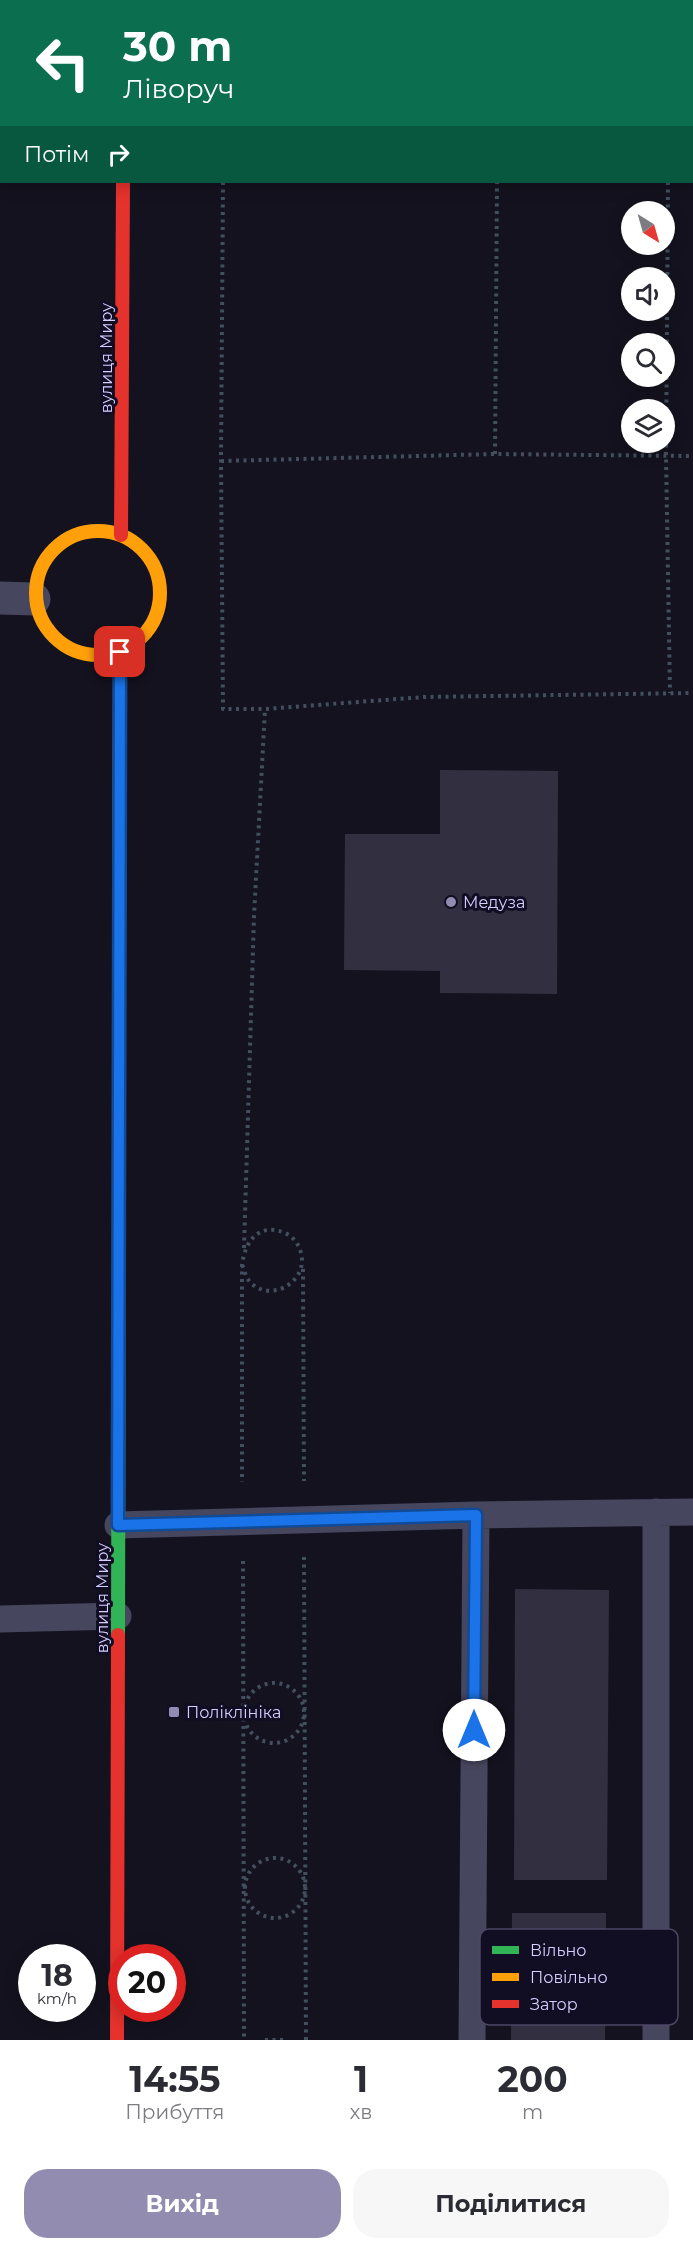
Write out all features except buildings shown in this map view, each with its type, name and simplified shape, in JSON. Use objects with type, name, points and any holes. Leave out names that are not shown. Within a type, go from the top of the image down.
[{"type":"main road","name":"вулиця Миру","points":[[122,535],[123,183]]},
{"type":"main road","points":[[103,531],[122,535],[140,546],[153,562],[160,583],[160,605],[152,625],[139,642],[120,652],[99,656],[78,653],[59,643],[44,626],[34,599],[41,568],[51,552],[66,539],[83,532],[103,531]]},
{"type":"main road","name":"вулиця Миру","points":[[117,2040],[120,652]]},
{"type":"street","points":[[0,598],[34,599]]},
{"type":"lane","points":[[656,1512],[656,1929]]},
{"type":"lane","points":[[118,1525],[476,1515],[693,1512]]},
{"type":"lane","points":[[472,2040],[476,1515]]},
{"type":"lane","points":[[0,1619],[118,1616]]},
{"type":"path","points":[[223,183],[221,461],[223,710],[424,697],[693,693]]},
{"type":"path","points":[[495,454],[497,183]]},
{"type":"path","points":[[668,183],[666,456],[670,693]]},
{"type":"path","points":[[221,461],[495,454],[693,456]]},
{"type":"path","points":[[244,2040],[242,1264],[254,916],[265,709]]},
{"type":"path","points":[[244,1251],[250,1239],[262,1232],[276,1230],[288,1234],[298,1244],[303,1257],[306,2040]]},
{"type":"path","points":[[242,1264],[247,1278],[256,1287],[270,1291],[283,1289],[294,1282],[301,1270],[303,1257]]},
{"type":"path","points":[[280,1682],[293,1688],[302,1699],[304,1712],[302,1725],[294,1736],[282,1742],[268,1743],[255,1737],[247,1726],[244,1714],[246,1700],[254,1689],[267,1683],[280,1682]]},
{"type":"path","points":[[268,1858],[282,1858],[294,1864],[303,1875],[306,1888],[302,1902],[294,1912],[281,1919],[268,1919],[255,1912],[247,1902],[244,1888],[247,1875],[255,1864],[268,1858]]},
{"type":"path","points":[[265,2040],[283,2040]]},
{"type":"traffic: fast","points":[[118,1635],[119,1233]]},
{"type":"traffic: slow","points":[[98,531],[122,535],[142,549],[156,569],[160,593],[156,617],[142,637],[122,651],[98,655],[74,651],[54,637],[40,617],[36,593],[40,569],[54,549],[74,535],[98,531]]},
{"type":"traffic: slow","points":[[119,938],[120,653]]},
{"type":"traffic: jam","points":[[121,535],[123,183]]},
{"type":"traffic: jam","points":[[119,938],[119,1233]]},
{"type":"traffic: jam","points":[[117,2040],[118,1635]]},
{"type":"place","name":"Медуза","points":[[451,902]]},
{"type":"place","name":"Поліклініка","points":[[174,1712]]},
{"type":"route","points":[[120,652],[118,1525],[476,1515],[474,1730]]}]
